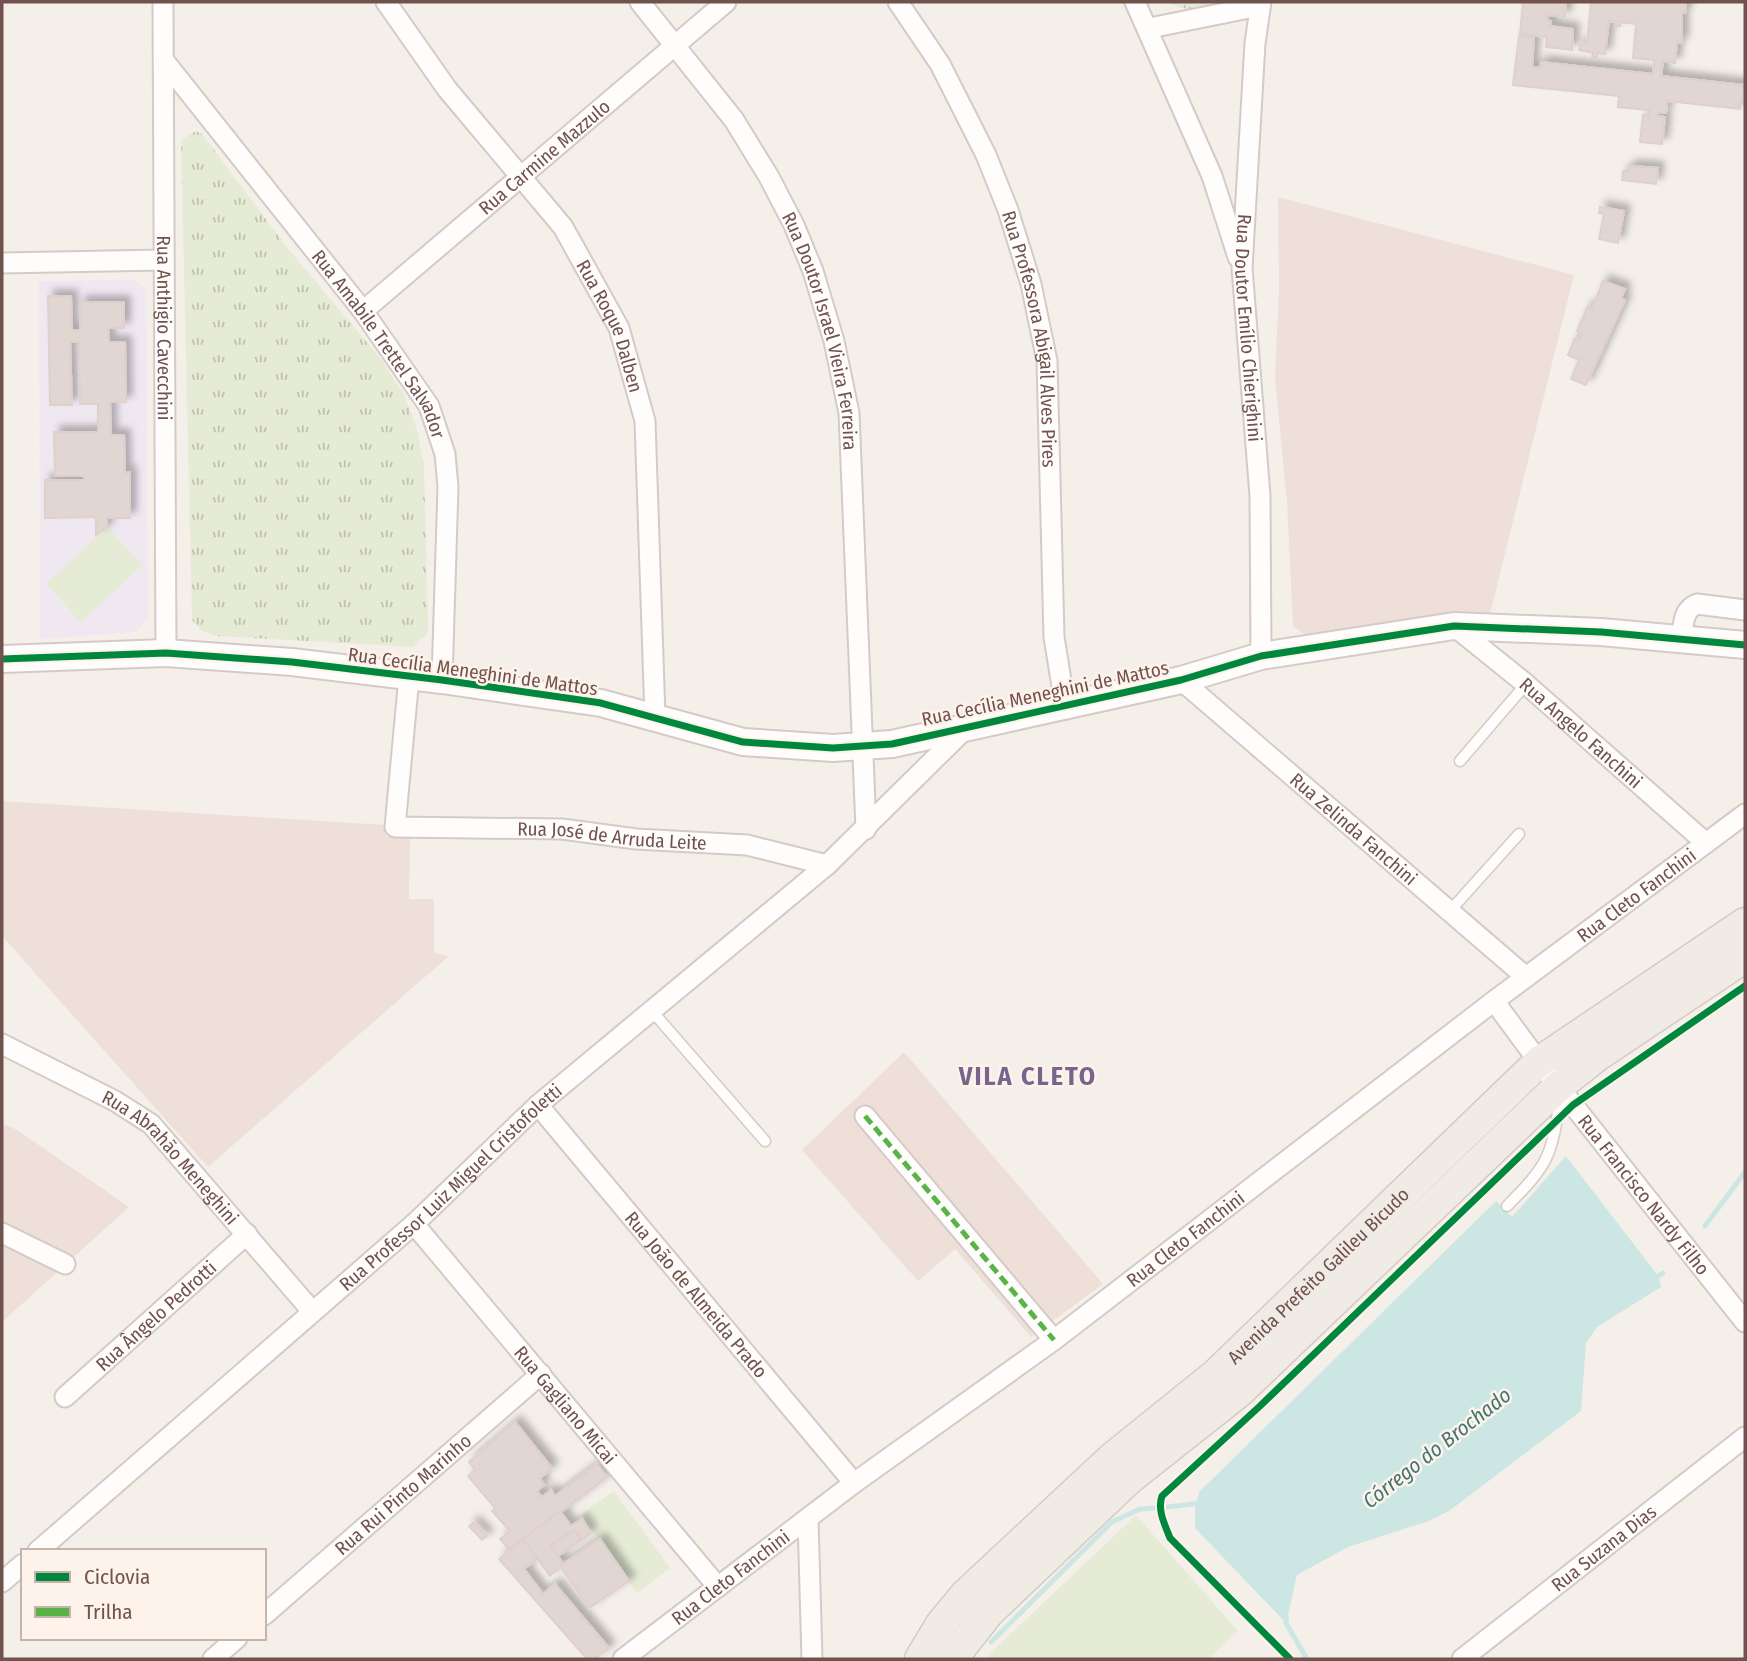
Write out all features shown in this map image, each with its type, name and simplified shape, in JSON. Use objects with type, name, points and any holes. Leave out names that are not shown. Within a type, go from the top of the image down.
[{"type":"main road","name":"Avenida Prefeito Galileu Bicudo","points":[[920,1659],[942,1623],[965,1595],[1112,1458],[1216,1375],[1539,1062],[1745,923]]},
{"type":"main road","name":"Avenida Prefeito Galileu Bicudo","points":[[952,1659],[966,1638],[1019,1583],[1129,1479],[1239,1392],[1560,1088],[1597,1056],[1745,957]]},
{"type":"street","name":"Rua Anthigio Cavecchini","points":[[163,2],[165,62],[162,260],[166,653]]},
{"type":"street","name":"Rua Roque Dalben","points":[[386,2],[447,89],[563,227],[619,328],[645,421],[655,717]]},
{"type":"street","name":"Rua Doutor Israel Vieira Ferreira","points":[[640,2],[734,120],[775,189],[813,271],[834,341],[849,412],[861,748]]},
{"type":"street","name":"Rua Carmine Mazzulo","points":[[363,311],[726,2]]},
{"type":"street","name":"Rua Professora Abigail Alves Pires","points":[[898,2],[940,64],[981,144],[1008,210],[1031,284],[1047,361],[1054,637],[1065,705]]},
{"type":"street","points":[[1135,2],[1150,28],[1212,176],[1242,268]]},
{"type":"street","points":[[1150,28],[1260,4]]},
{"type":"street","name":"Rua Doutor Emílio Chierighini","points":[[1260,4],[1242,268],[1260,496],[1261,656]]},
{"type":"street","name":"Rua Amabile Trettel Salvador","points":[[165,62],[363,311],[429,406],[445,454],[447,487],[442,680]]},
{"type":"street","points":[[1212,176],[1230,184],[1247,176]]},
{"type":"street","points":[[2,262],[162,260]]},
{"type":"street","points":[[1681,639],[1686,610],[1689,607],[1697,604],[1745,610]]},
{"type":"street","name":"Rua Cecília Meneghini de Mattos","points":[[2,659],[166,653],[292,662],[601,703],[743,742],[861,748],[892,744],[970,724],[1181,680],[1261,656],[1454,626],[1745,645]]},
{"type":"street","name":"Rua Angelo Fanchini","points":[[1454,626],[1526,684],[1706,843]]},
{"type":"street","name":"Rua José de Arruda Leite","points":[[410,677],[395,827],[562,829],[636,839],[747,845],[827,864]]},
{"type":"street","name":"Rua Zelinda Fanchini","points":[[1181,680],[1526,977]]},
{"type":"street","name":"Rua Professor Luiz Miguel Cristofoletti","points":[[40,1549],[414,1224],[538,1105],[827,864],[866,829],[970,724]]},
{"type":"street","points":[[861,748],[866,829]]},
{"type":"street","name":"Rua Cleto Fanchini","points":[[623,1659],[854,1483],[1054,1339],[1494,1001],[1745,814]]},
{"type":"street","name":"Rua Francisco Nardy Filho","points":[[1494,1001],[1539,1062],[1743,1315]]},
{"type":"street","name":"Rua Abrahão Meneghini","points":[[2,1044],[115,1101],[151,1124],[312,1310]]},
{"type":"street","name":"Rua João de Almeida Prado","points":[[538,1105],[854,1483]]},
{"type":"street","points":[[865,1116],[1054,1339]]},
{"type":"street","name":"Rua Gagliano Micai","points":[[414,1224],[718,1587]]},
{"type":"street","points":[[2,1233],[65,1264]]},
{"type":"street","name":"Rua Ângelo Pedrotti","points":[[65,1397],[247,1234]]},
{"type":"street","name":"Rua Rui Pinto Marinho","points":[[266,1613],[541,1374]]},
{"type":"street","name":"Rua Suzana Dias","points":[[1462,1659],[1745,1437]]},
{"type":"street","points":[[808,1519],[812,1659]]},
{"type":"street","points":[[2,1583],[21,1566]]},
{"type":"street","points":[[213,1659],[235,1640]]},
{"type":"lane","points":[[1460,761],[1526,684]]},
{"type":"lane","points":[[1449,912],[1520,834]]},
{"type":"lane","points":[[652,1011],[765,1141]]},
{"type":"lane","points":[[1507,1206],[1537,1176],[1550,1154],[1560,1088]]},
{"type":"shaded area","points":[[1278,197],[1574,275],[1490,614],[1304,634],[1293,626],[1287,502],[1275,378],[1279,288]]},
{"type":"shaded area","points":[[134,280],[146,289],[148,618],[136,632],[40,639],[39,281]]},
{"type":"shaded area","points":[[2,801],[385,825],[386,837],[410,837],[409,899],[434,899],[434,953],[449,956],[208,1167],[2,936]]},
{"type":"shaded area","points":[[904,1052],[1103,1284],[1031,1337],[955,1249],[918,1281],[802,1150]]},
{"type":"shaded area","points":[[2,1123],[17,1130],[129,1207],[2,1322]]},
{"type":"green space","points":[[1167,2],[1225,2],[1196,9],[1181,8]]},
{"type":"green space","points":[[196,131],[202,134],[290,251],[380,358],[404,394],[417,430],[424,467],[428,626],[427,634],[413,647],[216,636],[202,631],[192,620],[181,140]]},
{"type":"green space","points":[[107,527],[143,565],[81,622],[46,584]]},
{"type":"green space","points":[[614,1491],[670,1568],[637,1593],[582,1514]]},
{"type":"green space","points":[[1136,1515],[1238,1631],[1208,1659],[984,1659]]},
{"type":"water","points":[[1566,1156],[1659,1277],[1661,1287],[1597,1327],[1586,1343],[1581,1411],[1449,1511],[1429,1521],[1348,1547],[1297,1575],[1286,1623],[1195,1528],[1195,1504],[1200,1491],[1496,1201],[1512,1217]]},
{"type":"building","points":[[1523,2],[1566,2],[1565,17],[1548,15],[1547,20],[1551,21],[1550,26],[1573,29],[1572,50],[1546,47],[1547,37],[1520,34]]},
{"type":"building","points":[[1591,2],[1686,2],[1685,13],[1682,12],[1682,43],[1677,42],[1675,63],[1663,61],[1661,76],[1743,85],[1744,101],[1741,100],[1740,109],[1667,101],[1666,113],[1658,112],[1657,116],[1665,117],[1662,144],[1640,142],[1643,115],[1648,116],[1649,110],[1618,107],[1619,96],[1513,85],[1519,36],[1534,38],[1532,67],[1540,68],[1541,62],[1653,74],[1654,60],[1633,58],[1636,24],[1621,22],[1620,26],[1615,26],[1616,22],[1609,21],[1605,54],[1598,53],[1597,57],[1592,57],[1593,53],[1579,50],[1580,44],[1587,45]]},
{"type":"building","points":[[1630,166],[1658,168],[1656,184],[1622,180],[1623,171],[1629,171]]},
{"type":"building","points":[[1600,207],[1624,211],[1618,243],[1599,239],[1604,214],[1599,213]]},
{"type":"building","points":[[1603,281],[1625,289],[1621,298],[1625,300],[1586,385],[1571,379],[1579,360],[1568,355],[1575,338],[1579,340],[1582,334],[1577,331],[1588,306],[1592,309]]},
{"type":"building","points":[[48,296],[71,296],[72,330],[80,330],[80,302],[124,302],[124,328],[108,328],[109,342],[125,342],[126,402],[110,402],[111,435],[124,435],[125,473],[130,472],[130,518],[107,518],[107,527],[96,535],[96,517],[45,518],[45,480],[84,480],[84,476],[55,476],[54,432],[98,432],[98,404],[80,404],[79,342],[70,342],[72,405],[50,405]]},
{"type":"building","points":[[515,1422],[552,1468],[540,1478],[544,1485],[537,1491],[542,1497],[551,1490],[555,1496],[597,1464],[607,1477],[510,1551],[500,1539],[510,1531],[492,1511],[495,1508],[468,1476],[475,1470],[469,1462]]},
{"type":"building","points":[[560,1511],[571,1526],[582,1519],[591,1533],[581,1540],[574,1530],[551,1545],[563,1564],[550,1576],[523,1539]]},
{"type":"building","points":[[474,1522],[487,1536],[482,1540],[469,1526]]},
{"type":"building","points":[[574,1530],[581,1540],[558,1556],[551,1545]]},
{"type":"building","points":[[523,1539],[538,1558],[524,1569],[543,1594],[555,1584],[609,1648],[594,1659],[587,1659],[499,1559]]},
{"type":"building","points":[[600,1539],[629,1581],[589,1608],[560,1566]]},
{"type":"waterway","name":"Córrego do Brochado","points":[[1705,1226],[1745,1172]]},
{"type":"waterway","name":"Córrego do Brochado","points":[[1653,1280],[1663,1273]]},
{"type":"waterway","points":[[1167,1507],[1202,1503]]},
{"type":"waterway","points":[[991,1642],[1112,1522],[1140,1509],[1153,1508]]},
{"type":"waterway","name":"Córrego do Brochado","points":[[1286,1616],[1286,1623],[1307,1659]]},
{"type":"marked path","points":[[865,1116],[1054,1340]]},
{"type":"cycle path","points":[[2,659],[166,653],[292,662],[601,703],[743,742],[833,748],[892,744],[1181,680],[1261,656],[1454,626],[1601,632],[1745,645]]},
{"type":"cycle path","points":[[1290,1659],[1170,1538],[1161,1512],[1162,1496],[1260,1406],[1573,1105],[1745,986]]},
{"type":"district","name":"VILA CLETO","points":[[1028,1076]]}]
